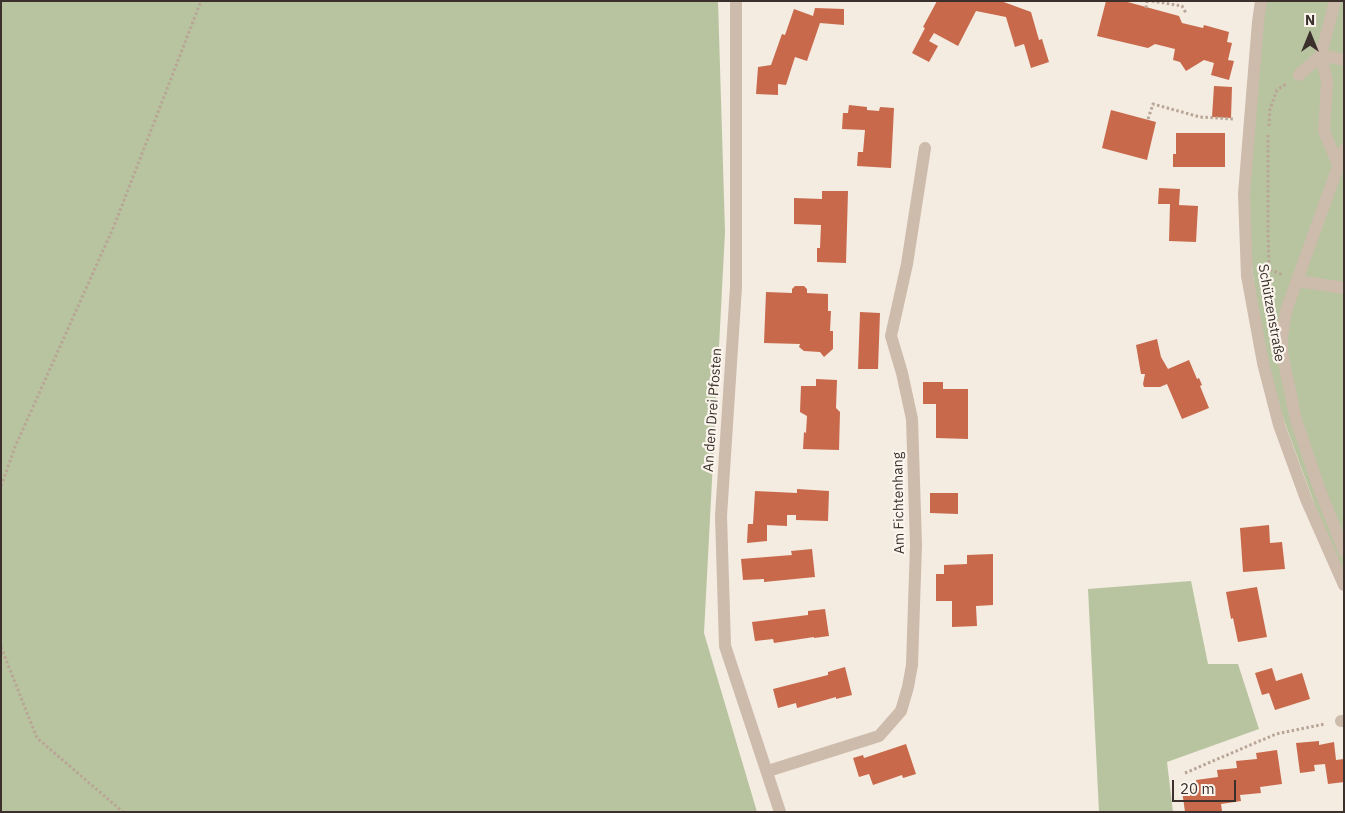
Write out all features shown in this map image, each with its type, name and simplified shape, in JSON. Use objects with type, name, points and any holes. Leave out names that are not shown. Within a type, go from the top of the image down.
[{"type":"street","name":"An den Drei Pfosten","points":[[736,1],[736,287],[721,516],[725,646],[768,771],[780,812]]},
{"type":"street","name":"Schützenstraße","points":[[1261,1],[1244,194],[1247,276],[1263,363],[1279,425],[1306,499],[1344,585]]},
{"type":"street","points":[[1335,1],[1321,55],[1327,81],[1324,131],[1338,165]]},
{"type":"street","points":[[1321,55],[1344,60]]},
{"type":"street","points":[[1299,75],[1321,55]]},
{"type":"street","name":"Am Fichtenhang","points":[[768,771],[879,736],[902,711],[912,665],[916,545],[912,419],[902,373],[891,336],[907,264],[925,148]]},
{"type":"street","points":[[1344,150],[1286,311],[1282,337],[1282,352],[1296,420],[1319,488],[1344,551]]},
{"type":"street","points":[[1297,281],[1344,288]]},
{"type":"path","points":[[1,486],[15,447],[114,226],[202,1]]},
{"type":"path","points":[[1146,8],[1147,1]]},
{"type":"path","points":[[1152,1],[1182,6],[1186,13]]},
{"type":"path","points":[[1297,281],[1269,269],[1268,135],[1270,109],[1277,90],[1299,75]]},
{"type":"path","points":[[1148,119],[1153,104],[1200,116],[1250,120]]},
{"type":"path","points":[[1,647],[37,738],[123,812]]},
{"type":"path","points":[[1185,773],[1276,734],[1342,721]]},
{"type":"green space","points":[[1,1],[718,1],[725,232],[704,633],[757,812],[1,812]]},
{"type":"green space","points":[[1261,1],[1344,1],[1344,585],[1263,363],[1244,194]]},
{"type":"green space","points":[[1191,581],[1208,664],[1238,664],[1259,729],[1167,762],[1173,812],[1099,812],[1088,589]]},
{"type":"building","points":[[937,1],[1001,1],[1031,12],[1039,40],[1042,39],[1049,62],[1031,68],[1024,44],[1015,47],[1006,17],[976,11],[958,46],[934,33],[929,41],[938,46],[929,62],[912,53]]},
{"type":"building","points":[[1106,1],[1124,1],[1179,16],[1182,23],[1203,28],[1204,25],[1229,32],[1227,42],[1232,43],[1228,60],[1234,61],[1229,80],[1211,75],[1214,63],[1204,60],[1186,71],[1180,62],[1173,60],[1175,49],[1155,44],[1148,48],[1097,36]]},
{"type":"building","points":[[815,8],[844,9],[844,25],[820,23],[807,61],[795,57],[786,85],[778,84],[778,95],[756,94],[758,67],[771,65],[782,34],[785,35],[794,9],[813,16]]},
{"type":"building","points":[[1214,86],[1232,87],[1231,118],[1212,117]]},
{"type":"building","points":[[849,105],[867,107],[867,110],[879,111],[880,107],[894,108],[891,168],[857,166],[858,152],[863,152],[865,130],[842,129],[843,113],[848,113]]},
{"type":"building","points":[[1111,110],[1156,122],[1147,160],[1102,148]]},
{"type":"building","points":[[1176,133],[1225,133],[1225,167],[1173,167],[1173,154],[1176,154]]},
{"type":"building","points":[[1159,188],[1180,189],[1179,205],[1198,206],[1196,242],[1169,241],[1170,204],[1158,204]]},
{"type":"building","points":[[822,191],[848,191],[846,263],[817,262],[817,248],[820,248],[821,225],[794,224],[794,198],[822,199]]},
{"type":"building","points":[[795,286],[804,286],[807,289],[807,293],[828,294],[828,311],[831,311],[830,331],[833,331],[833,349],[824,357],[820,352],[804,351],[799,347],[800,344],[764,343],[766,292],[792,293],[792,289]]},
{"type":"building","points":[[860,312],[880,313],[878,369],[858,369]]},
{"type":"building","points":[[1157,339],[1161,357],[1168,369],[1189,360],[1197,379],[1199,378],[1202,385],[1200,386],[1209,408],[1182,419],[1167,384],[1160,387],[1144,387],[1145,374],[1141,374],[1136,345]]},
{"type":"building","points":[[816,379],[837,380],[836,408],[840,412],[839,450],[803,449],[807,416],[800,412],[801,386],[816,386]]},
{"type":"building","points":[[923,382],[943,382],[943,389],[968,389],[968,439],[936,438],[936,404],[923,404]]},
{"type":"building","points":[[797,489],[829,491],[828,521],[796,520],[796,515],[787,515],[787,526],[767,525],[767,541],[747,543],[748,524],[753,524],[755,491],[797,493]]},
{"type":"building","points":[[930,493],[958,493],[958,514],[930,513]]},
{"type":"building","points":[[1269,525],[1270,543],[1282,542],[1285,569],[1243,572],[1240,528]]},
{"type":"building","points":[[812,549],[815,577],[764,582],[764,579],[743,580],[741,559],[792,555],[791,551]]},
{"type":"building","points":[[993,554],[993,605],[976,606],[977,626],[952,627],[952,601],[936,601],[936,574],[944,574],[944,565],[967,564],[967,555]]},
{"type":"building","points":[[1257,587],[1267,637],[1238,642],[1226,592]]},
{"type":"building","points":[[825,609],[829,636],[774,643],[773,639],[755,641],[752,622],[808,615],[808,611]]},
{"type":"building","points":[[845,667],[852,695],[836,699],[836,697],[797,708],[796,703],[778,708],[773,689],[828,675],[828,672]]},
{"type":"building","points":[[1272,668],[1276,681],[1302,673],[1310,699],[1275,710],[1269,693],[1262,695],[1255,673]]},
{"type":"building","points":[[1319,741],[1319,745],[1334,742],[1336,760],[1344,759],[1344,782],[1328,784],[1325,764],[1314,765],[1315,771],[1300,773],[1296,743]]},
{"type":"building","points":[[906,744],[916,774],[903,778],[902,775],[873,785],[869,774],[859,777],[853,758],[863,755],[864,758]]},
{"type":"building","points":[[1277,750],[1282,784],[1260,787],[1261,793],[1240,795],[1241,801],[1221,804],[1222,811],[1185,812],[1182,790],[1197,788],[1196,780],[1218,777],[1217,770],[1237,768],[1236,761],[1257,759],[1256,753]]}]
